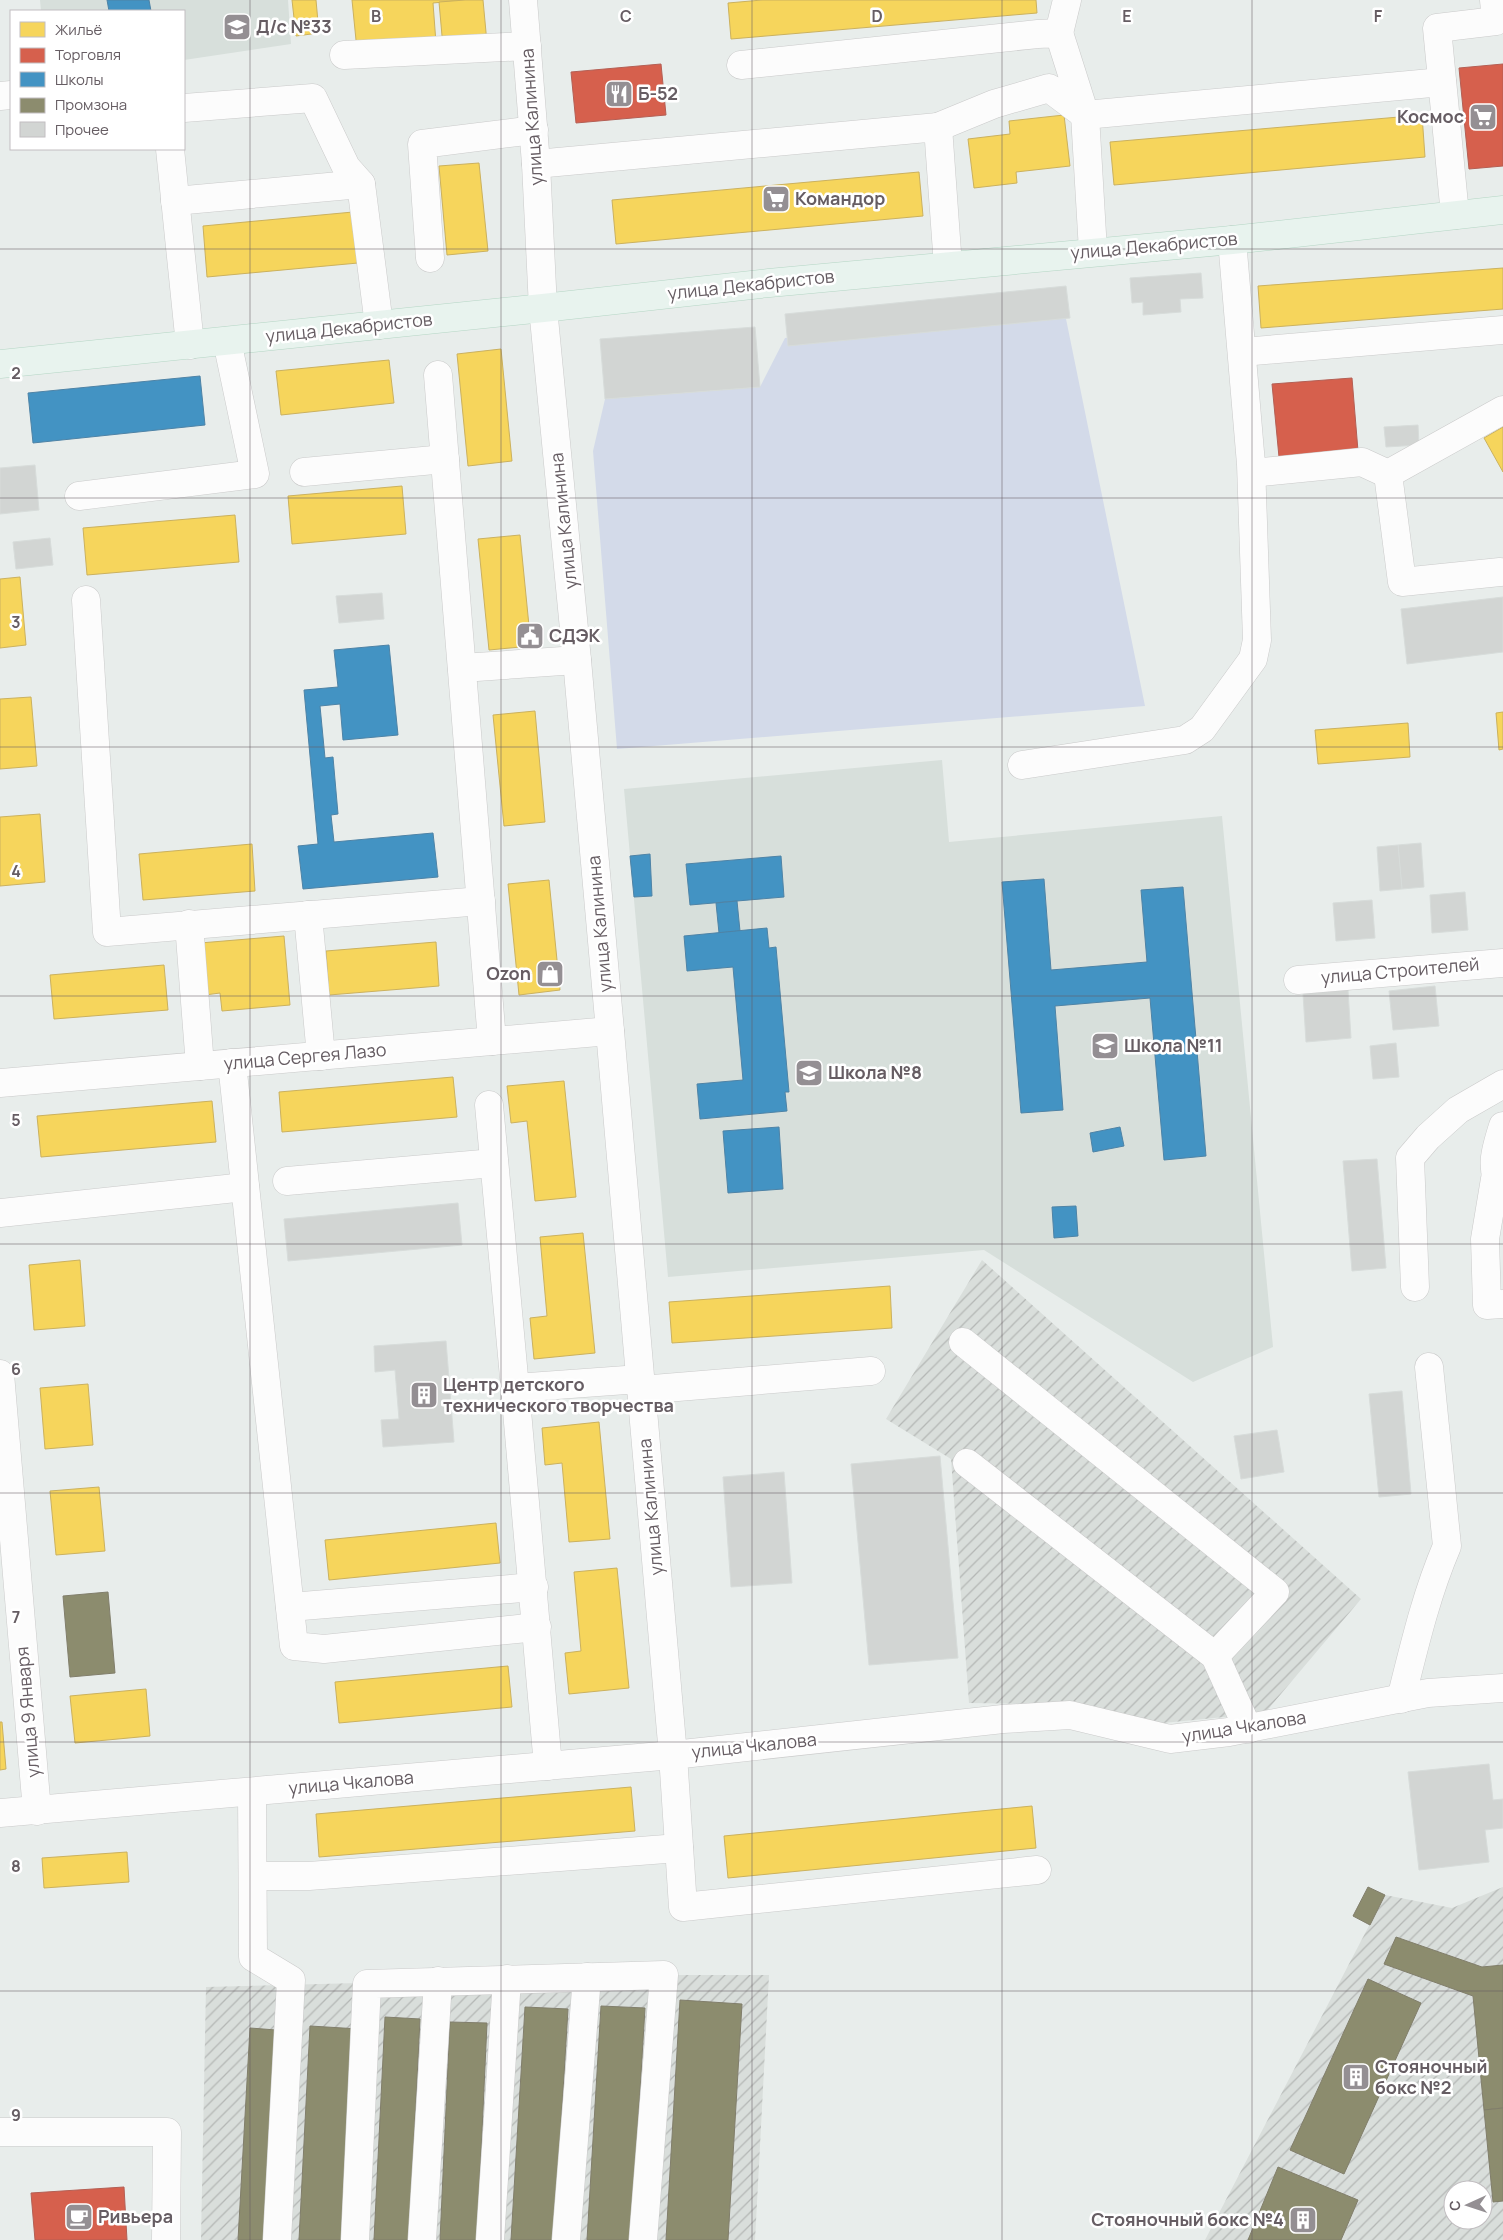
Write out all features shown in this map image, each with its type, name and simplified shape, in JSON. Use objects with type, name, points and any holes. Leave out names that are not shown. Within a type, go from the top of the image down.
[{"type":"main road","name":"улица Декабристов","points":[[0,364],[769,283],[1093,251],[1232,240],[1503,210]]},
{"type":"street","points":[[1067,0],[1059,33],[1085,115],[1093,251]]},
{"type":"street","points":[[1455,215],[1437,28],[1496,21],[1494,0]]},
{"type":"street","name":"улица Калинина","points":[[529,1],[527,46],[534,130],[544,308],[577,660],[673,1755],[683,1907],[1037,1870]]},
{"type":"street","points":[[741,65],[1059,33]]},
{"type":"street","points":[[344,55],[527,46]]},
{"type":"street","points":[[536,164],[938,127],[994,104],[1048,88],[1085,115],[1442,82]]},
{"type":"street","points":[[185,108],[313,98],[346,167],[361,184],[379,325]]},
{"type":"street","points":[[938,127],[948,266]]},
{"type":"street","points":[[430,258],[422,144],[534,130]]},
{"type":"street","points":[[170,150],[190,345]]},
{"type":"street","points":[[175,201],[361,184]]},
{"type":"street","points":[[1022,765],[1185,740],[1202,729],[1253,659],[1257,640],[1252,473],[1232,240]]},
{"type":"street","points":[[1242,352],[1503,330]]},
{"type":"street","points":[[79,496],[255,474],[227,341]]},
{"type":"street","points":[[438,375],[492,1041]]},
{"type":"street","points":[[1388,474],[1503,410]]},
{"type":"street","points":[[304,472],[445,459]]},
{"type":"street","points":[[1252,473],[1362,462],[1388,474]]},
{"type":"street","points":[[1388,474],[1402,582],[1500,572]]},
{"type":"street","points":[[86,600],[107,932],[481,901]]},
{"type":"street","points":[[462,668],[577,660]]},
{"type":"street","points":[[308,915],[321,1056]]},
{"type":"street","points":[[189,924],[200,1066]]},
{"type":"street","name":"улица Строителей","points":[[1298,980],[1503,963]]},
{"type":"street","name":"улица Сергея Лазо","points":[[0,1083],[610,1031]]},
{"type":"street","points":[[232,1063],[294,1646],[324,1648],[537,1626]]},
{"type":"street","points":[[1415,1287],[1410,1158],[1428,1136],[1458,1110],[1503,1084]]},
{"type":"street","points":[[489,1105],[534,1587],[548,1766]]},
{"type":"street","points":[[1503,1126],[1494,1160],[1499,1185],[1485,1239],[1487,1305],[1503,1304]]},
{"type":"street","points":[[287,1182],[494,1163]]},
{"type":"street","points":[[0,1213],[245,1187]]},
{"type":"street","points":[[963,1342],[1275,1592],[1214,1656]]},
{"type":"street","points":[[1402,1699],[1420,1626],[1436,1573],[1447,1546],[1429,1367]]},
{"type":"street","points":[[516,1388],[640,1385],[871,1371]]},
{"type":"street","name":"улица 9 Января","points":[[0,1374],[36,1811]]},
{"type":"street","points":[[967,1463],[1214,1656],[1248,1728]]},
{"type":"street","points":[[290,1607],[534,1587]]},
{"type":"street","name":"улица Чкалова","points":[[0,1813],[673,1755],[1003,1719],[1070,1715],[1170,1740],[1248,1728],[1428,1694],[1503,1688]]},
{"type":"street","points":[[252,1792],[253,1957],[290,1980],[277,2240]]},
{"type":"street","points":[[253,1876],[308,1876],[678,1848]]},
{"type":"street","points":[[355,2240],[367,1984],[664,1975],[643,2240]]},
{"type":"street","points":[[566,2240],[587,1977]]},
{"type":"street","points":[[490,2240],[507,1979]]},
{"type":"street","points":[[422,2240],[438,1981]]},
{"type":"street","points":[[0,2132],[167,2132],[166,2240]]},
{"type":"shaded area","name":"Д/с №33","points":[[40,0],[288,0],[291,44],[185,60],[185,10],[41,10]]},
{"type":"shaded area","points":[[1065,314],[1145,706],[617,749],[593,451],[605,399],[760,387],[785,338]]},
{"type":"shaded area","points":[[942,760],[949,842],[1222,816],[1273,1347],[1193,1382],[984,1250],[668,1277],[624,789]]},
{"type":"shaded area","points":[[982,1260],[1361,1599],[1265,1713],[1143,1725],[1091,1705],[969,1703],[951,1459],[886,1419]]},
{"type":"shaded area","points":[[1503,1887],[1503,2240],[1205,2240],[1385,1895],[1452,1908]]},
{"type":"shaded area","points":[[664,1975],[769,1975],[755,2240],[201,2240],[206,1987]]},
{"type":"building: Жильё","points":[[292,0],[316,0],[319,33],[296,36]]},
{"type":"building: Жильё","points":[[352,0],[465,0],[433,3],[436,43],[357,50]]},
{"type":"building: Жильё","points":[[483,0],[487,43],[443,47],[439,2]]},
{"type":"building: Жильё","points":[[762,0],[1036,0],[1037,13],[731,39],[728,3]]},
{"type":"building: Жильё","points":[[1064,115],[1070,166],[1016,172],[1017,183],[974,188],[968,139],[1010,134],[1009,121]]},
{"type":"building: Жильё","points":[[1422,115],[1425,157],[1114,185],[1110,142]]},
{"type":"building: Жильё","points":[[479,163],[488,251],[447,255],[439,166]]},
{"type":"building: Жильё","points":[[919,172],[923,216],[616,244],[612,200]]},
{"type":"building: Жильё","points":[[353,212],[358,263],[207,277],[203,226]]},
{"type":"building: Жильё","points":[[1503,268],[1503,309],[1261,328],[1258,286]]},
{"type":"building: Жильё","points":[[501,349],[512,461],[468,466],[457,354]]},
{"type":"building: Жильё","points":[[389,360],[394,403],[281,415],[276,371]]},
{"type":"building: Жильё","points":[[1503,427],[1503,472],[1484,438]]},
{"type":"building: Жильё","points":[[402,486],[406,534],[292,544],[288,496]]},
{"type":"building: Жильё","points":[[235,515],[239,562],[87,575],[83,528]]},
{"type":"building: Жильё","points":[[520,535],[531,646],[489,650],[478,539]]},
{"type":"building: Жильё","points":[[20,577],[26,645],[0,648],[0,579]]},
{"type":"building: Жильё","points":[[31,697],[37,766],[0,769],[0,699]]},
{"type":"building: Жильё","points":[[535,711],[545,822],[504,826],[493,715]]},
{"type":"building: Жильё","points":[[1503,712],[1503,749],[1499,750],[1496,713]]},
{"type":"building: Жильё","points":[[1408,723],[1410,757],[1318,764],[1315,730]]},
{"type":"building: Жильё","points":[[40,814],[45,882],[0,886],[0,817]]},
{"type":"building: Жильё","points":[[252,844],[255,891],[143,900],[139,854]]},
{"type":"building: Жильё","points":[[549,880],[560,990],[519,995],[508,884]]},
{"type":"building: Жильё","points":[[284,936],[290,1005],[222,1011],[220,993],[205,995],[200,943]]},
{"type":"building: Жильё","points":[[436,942],[439,986],[329,995],[326,951]]},
{"type":"building: Жильё","points":[[164,965],[168,1010],[54,1019],[50,975]]},
{"type":"building: Жильё","points":[[453,1077],[457,1117],[282,1132],[279,1092]]},
{"type":"building: Жильё","points":[[564,1081],[576,1197],[535,1201],[527,1121],[511,1123],[507,1086]]},
{"type":"building: Жильё","points":[[212,1101],[216,1142],[41,1157],[37,1116]]},
{"type":"building: Жильё","points":[[583,1233],[595,1353],[534,1359],[530,1318],[547,1316],[540,1237]]},
{"type":"building: Жильё","points":[[80,1260],[85,1326],[34,1330],[29,1265]]},
{"type":"building: Жильё","points":[[890,1286],[892,1328],[672,1343],[669,1302]]},
{"type":"building: Жильё","points":[[88,1384],[93,1445],[45,1449],[40,1388]]},
{"type":"building: Жильё","points":[[599,1422],[610,1539],[569,1542],[562,1463],[545,1465],[542,1428]]},
{"type":"building: Жильё","points":[[99,1487],[105,1551],[56,1555],[50,1491]]},
{"type":"building: Жильё","points":[[496,1523],[500,1563],[329,1580],[325,1540]]},
{"type":"building: Жильё","points":[[617,1568],[629,1688],[569,1694],[565,1653],[581,1651],[574,1572]]},
{"type":"building: Жильё","points":[[508,1666],[512,1707],[339,1723],[335,1682]]},
{"type":"building: Жильё","points":[[146,1689],[150,1736],[75,1743],[70,1696]]},
{"type":"building: Жильё","points":[[0,1722],[2,1722],[6,1769],[0,1770]]},
{"type":"building: Жильё","points":[[631,1787],[635,1831],[319,1857],[316,1814]]},
{"type":"building: Жильё","points":[[1032,1806],[1036,1848],[728,1878],[724,1836]]},
{"type":"building: Жильё","points":[[127,1852],[129,1882],[44,1888],[42,1858]]},
{"type":"building: Торговля","name":"Б-52","points":[[661,64],[666,115],[576,123],[571,72]]},
{"type":"building: Торговля","name":"Космос","points":[[1503,64],[1503,166],[1469,169],[1459,68]]},
{"type":"building: Торговля","points":[[1352,378],[1358,451],[1279,457],[1272,384]]},
{"type":"building: Торговля","name":"Ривьера","points":[[124,2187],[127,2240],[35,2240],[31,2193]]},
{"type":"building: Школы","points":[[107,0],[149,0],[151,10],[109,10]]},
{"type":"building: Школы","points":[[200,376],[205,425],[33,443],[28,393]]},
{"type":"building: Школы","points":[[389,645],[398,735],[343,740],[340,704],[320,706],[325,758],[333,757],[338,814],[331,815],[334,842],[433,833],[438,877],[303,889],[298,846],[318,844],[304,690],[338,687],[334,650]]},
{"type":"building: Школы","points":[[650,854],[652,896],[634,897],[630,856]]},
{"type":"building: Школы","points":[[781,856],[784,897],[690,905],[686,864]]},
{"type":"building: Школы","points":[[1044,879],[1051,970],[1147,962],[1141,890],[1183,887],[1206,1156],[1164,1160],[1150,998],[1055,1006],[1063,1110],[1021,1113],[1002,882]]},
{"type":"building: Школы","points":[[737,901],[740,931],[719,933],[716,903]]},
{"type":"building: Школы","points":[[767,928],[769,948],[776,947],[789,1092],[785,1092],[787,1111],[700,1119],[697,1084],[743,1080],[733,967],[687,971],[684,936]]},
{"type":"building: Школы","points":[[779,1127],[783,1189],[728,1193],[723,1131]]},
{"type":"building: Школы","points":[[1120,1127],[1124,1146],[1093,1152],[1090,1133]]},
{"type":"building: Школы","points":[[1076,1206],[1078,1236],[1054,1238],[1052,1207]]},
{"type":"building: Промзона","points":[[108,1592],[115,1673],[70,1677],[63,1596]]},
{"type":"building: Промзона","points":[[1368,1887],[1385,1895],[1370,1925],[1353,1916]]},
{"type":"building: Промзона","points":[[1396,1937],[1482,1967],[1503,1965],[1503,2108],[1484,2110],[1473,1996],[1384,1964]]},
{"type":"building: Промзона","name":"Стояночный бокс №2","points":[[1368,1979],[1421,2003],[1344,2174],[1290,2150]]},
{"type":"building: Промзона","points":[[680,2000],[742,2004],[728,2240],[666,2240]]},
{"type":"building: Промзона","points":[[601,2006],[645,2008],[631,2240],[587,2240]]},
{"type":"building: Промзона","points":[[525,2007],[568,2009],[554,2240],[511,2240]]},
{"type":"building: Промзона","points":[[385,2017],[420,2019],[409,2240],[374,2240]]},
{"type":"building: Промзона","points":[[450,2022],[487,2023],[477,2240],[440,2240]]},
{"type":"building: Промзона","points":[[310,2026],[359,2029],[348,2240],[299,2240]]},
{"type":"building: Промзона","points":[[250,2028],[276,2030],[265,2240],[238,2240]]},
{"type":"building: Промзона","points":[[1503,2108],[1503,2201],[1493,2202],[1493,2180],[1491,2180],[1484,2110]]},
{"type":"building: Промзона","name":"Стояночный бокс №4","points":[[1278,2167],[1358,2200],[1341,2240],[1248,2240]]},
{"type":"building: Прочее","points":[[1201,273],[1203,298],[1180,299],[1181,312],[1143,315],[1143,302],[1132,303],[1130,278]]},
{"type":"building: Прочее","points":[[1066,286],[1070,318],[788,346],[785,314]]},
{"type":"building: Прочее","points":[[755,327],[760,387],[605,399],[600,339]]},
{"type":"building: Прочее","points":[[1418,425],[1419,445],[1386,447],[1384,427]]},
{"type":"building: Прочее","points":[[35,465],[39,510],[0,514],[0,468]]},
{"type":"building: Прочее","points":[[50,538],[53,565],[16,569],[13,542]]},
{"type":"building: Прочее","points":[[382,593],[384,619],[339,623],[336,596]]},
{"type":"building: Прочее","points":[[1503,597],[1503,652],[1407,664],[1401,609]]},
{"type":"building: Прочее","points":[[1421,843],[1424,887],[1402,889],[1398,845]]},
{"type":"building: Прочее","points":[[1398,845],[1402,889],[1380,891],[1377,847]]},
{"type":"building: Прочее","points":[[1465,892],[1468,930],[1432,933],[1430,895]]},
{"type":"building: Прочее","points":[[1372,900],[1375,938],[1336,941],[1333,903]]},
{"type":"building: Прочее","points":[[1435,986],[1439,1026],[1393,1030],[1389,991]]},
{"type":"building: Прочее","points":[[1348,990],[1351,1038],[1306,1042],[1303,994]]},
{"type":"building: Прочее","points":[[1396,1043],[1399,1077],[1373,1079],[1370,1046]]},
{"type":"building: Прочее","points":[[1377,1159],[1386,1268],[1352,1271],[1343,1161]]},
{"type":"building: Прочее","points":[[458,1203],[462,1245],[288,1261],[284,1219]]},
{"type":"building: Прочее","name":"Центр детского технического творчества","points":[[446,1341],[454,1442],[383,1447],[381,1420],[399,1419],[395,1370],[375,1372],[374,1346]]},
{"type":"building: Прочее","points":[[1402,1391],[1411,1494],[1379,1497],[1369,1394]]},
{"type":"building: Прочее","points":[[1277,1430],[1284,1472],[1241,1479],[1234,1436]]},
{"type":"building: Прочее","points":[[940,1456],[958,1658],[869,1665],[851,1464]]},
{"type":"building: Прочее","points":[[784,1472],[792,1583],[731,1587],[723,1477]]},
{"type":"building: Прочее","points":[[1489,1764],[1493,1800],[1503,1799],[1503,1828],[1485,1830],[1489,1862],[1419,1870],[1408,1772]]},
{"type":"place","name":"Д/с №33","points":[[237,27]]},
{"type":"place","name":"Б-52","points":[[619,94]]},
{"type":"place","name":"Космос","points":[[1483,117]]},
{"type":"place","name":"Командор","points":[[776,199]]},
{"type":"place","name":"СДЭК","points":[[530,636]]},
{"type":"place","name":"Ozon","points":[[550,974]]},
{"type":"place","name":"Школа №11","points":[[1105,1046]]},
{"type":"place","name":"Школа №8","points":[[809,1073]]},
{"type":"place","name":"Центр детского технического творчества","points":[[424,1395]]},
{"type":"place","name":"Стояночный бокс №2","points":[[1356,2077]]},
{"type":"place","name":"Ривьера","points":[[79,2217]]},
{"type":"place","name":"Стояночный бокс №4","points":[[1303,2220]]}]
